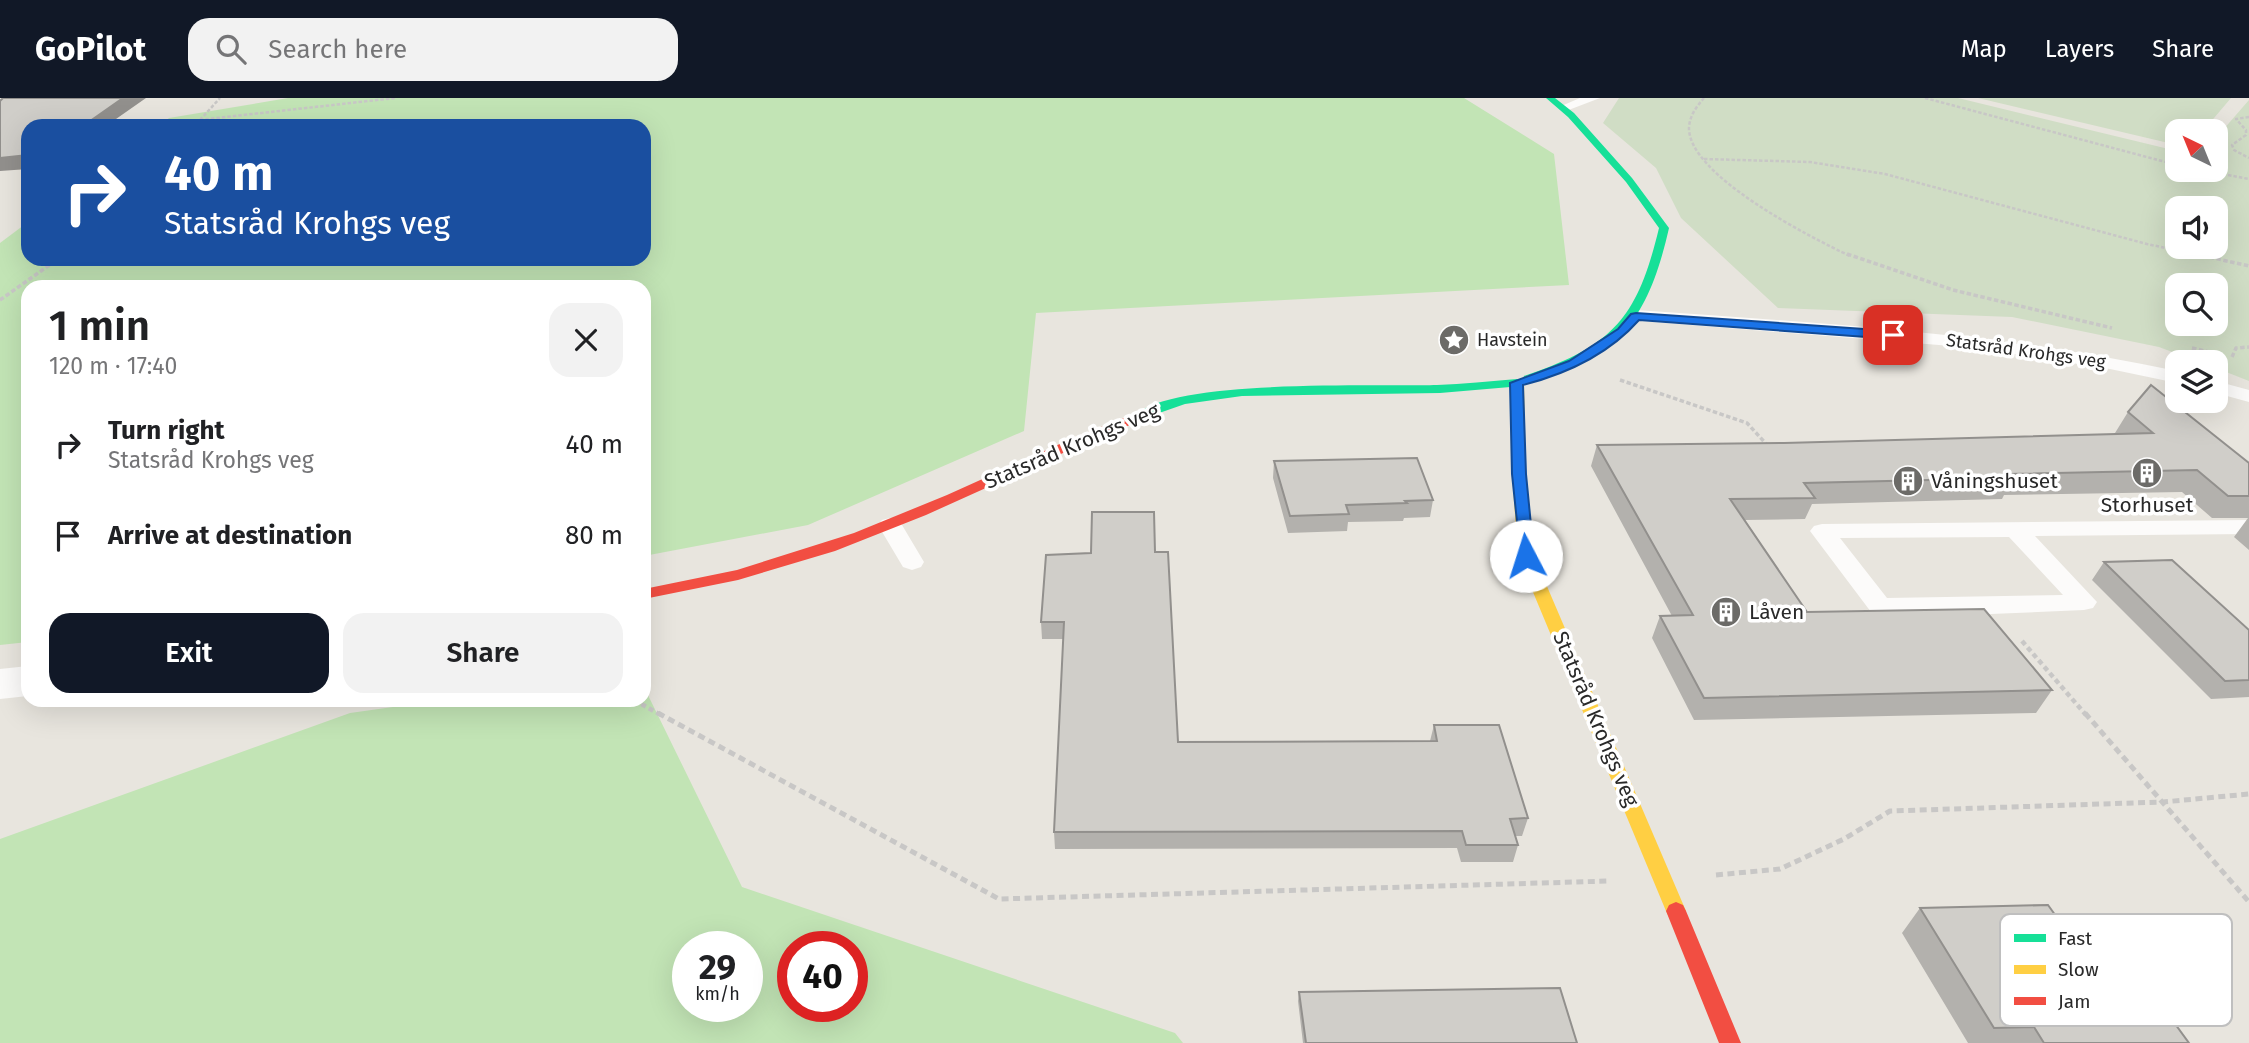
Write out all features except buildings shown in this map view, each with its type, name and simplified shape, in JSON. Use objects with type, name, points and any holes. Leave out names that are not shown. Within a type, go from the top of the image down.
[{"type":"street","points":[[1550,98],[1566,107],[1589,136],[1650,201],[1664,228],[1654,278],[1636,316]]},
{"type":"street","name":"Statsråd Krohgs veg","points":[[651,593],[678,589],[796,559],[890,525],[1117,424],[1183,400],[1242,392],[1440,389],[1517,383],[1548,375],[1574,364],[1623,331],[1636,316]]},
{"type":"street","name":"Statsråd Krohgs veg","points":[[1517,383],[1519,474],[1526,556],[1730,1043]]},
{"type":"street","points":[[0,684],[21,682]]},
{"type":"lane","points":[[1566,107],[1594,98]]},
{"type":"lane","name":"Statsråd Krohgs veg","points":[[1636,316],[1944,339],[2024,348],[2165,375]]},
{"type":"lane","points":[[2228,390],[2249,396]]},
{"type":"lane","points":[[890,525],[912,562]]},
{"type":"lane","points":[[2017,531],[2084,602],[1991,606],[1880,606],[1822,531],[2249,527]]},
{"type":"path","points":[[201,119],[220,98]]},
{"type":"path","points":[[209,119],[395,98]]},
{"type":"path","points":[[1704,98],[1692,110],[1688,125],[1693,143],[1703,159],[1731,186],[1768,215],[1797,233],[1878,268],[1959,292],[2116,329]]},
{"type":"path","points":[[1924,98],[2165,162]]},
{"type":"path","points":[[2249,117],[2236,119],[2246,130],[2246,135],[2232,145],[2234,150],[2249,158]]},
{"type":"path","points":[[1703,159],[1810,162],[1885,174],[2123,238],[2249,266]]},
{"type":"path","points":[[2228,175],[2249,179]]},
{"type":"path","points":[[28,280],[48,266]]},
{"type":"path","points":[[0,300],[21,285]]},
{"type":"path","points":[[2180,345],[2202,350]]},
{"type":"path","points":[[2241,360],[2232,357],[2236,348],[2249,347]]},
{"type":"path","points":[[647,707],[999,899],[1662,879],[1780,869],[1844,839],[1890,811],[2163,802],[2249,794]]},
{"type":"green space","points":[[288,98],[1464,98],[1554,154],[1569,285],[1036,313],[1024,431],[808,525],[651,555],[651,280],[21,280],[21,643],[0,645],[0,243],[21,227],[21,266],[651,266],[651,119],[169,118]]},
{"type":"green space","points":[[1619,98],[1958,98],[2165,148],[2165,182],[2228,182],[2228,124],[2249,100],[2249,381],[2228,373],[2228,350],[2167,350],[2012,317],[1778,308],[1681,218],[1656,168],[1603,123]]},
{"type":"green space","points":[[1978,98],[2231,98],[2213,119],[2165,119],[2165,142]]},
{"type":"green space","points":[[651,701],[742,887],[1175,1033],[1183,1043],[0,1043],[0,839],[350,713],[393,707],[651,707]]},
{"type":"traffic: fast","points":[[1529,379],[1585,357],[1623,327],[1648,286],[1664,228],[1629,180],[1571,115],[1550,98]]},
{"type":"traffic: fast","points":[[1142,415],[1183,400],[1242,392],[1440,389],[1517,383]]},
{"type":"traffic: slow","points":[[1529,379],[1517,383],[1519,474],[1526,556],[1676,911]]},
{"type":"traffic: jam","points":[[651,593],[707,583],[829,547],[921,512],[1142,415]]},
{"type":"traffic: jam","points":[[1676,911],[1730,1043]]},
{"type":"place","name":"Havstein","points":[[1454,340]]},
{"type":"place","name":"Storhuset","points":[[2147,473]]},
{"type":"place","name":"Våningshuset","points":[[1908,481]]},
{"type":"place","name":"Låven","points":[[1726,612]]},
{"type":"route","points":[[1526,556],[1519,474],[1517,383],[1548,375],[1574,364],[1623,331],[1636,316],[1893,335]]}]
